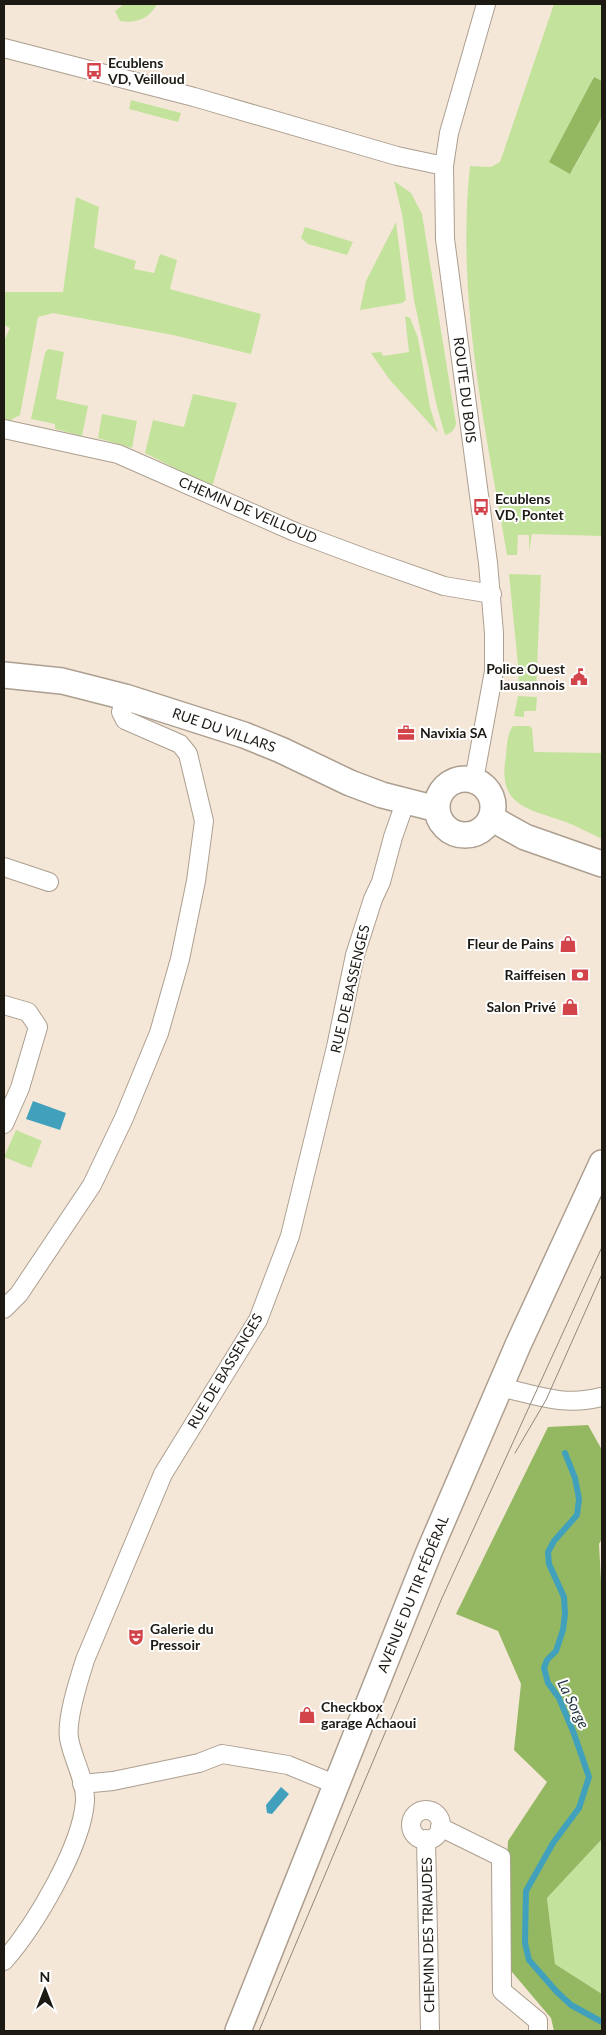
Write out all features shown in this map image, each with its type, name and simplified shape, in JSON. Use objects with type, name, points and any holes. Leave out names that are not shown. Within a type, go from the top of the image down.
[{"type":"main road","name":"RUE DU VILLARS","points":[[4,675],[62,681],[125,697],[244,735],[281,750],[350,783],[405,803],[437,810]]},
{"type":"main road","points":[[456,780],[474,780],[487,788],[491,796],[493,803],[491,818],[478,832],[460,835],[444,826],[437,810],[437,800],[447,784],[456,780]]},
{"type":"main road","points":[[491,818],[525,837],[602,864]]},
{"type":"main road","name":"AVENUE DU TIR FÉDÉRAL","points":[[238,2031],[430,1552],[500,1387],[602,1163]]},
{"type":"street","name":"ROUTE DU BOIS","points":[[474,780],[494,671],[492,594],[445,239],[444,166],[449,133],[486,4]]},
{"type":"street","points":[[4,48],[187,95],[397,156],[444,166]]},
{"type":"street","name":"CHEMIN DE VEILLOUD","points":[[4,429],[118,454],[295,532],[444,586],[492,594]]},
{"type":"street","points":[[4,1309],[19,1294],[92,1185],[124,1118],[159,1033],[180,959],[196,881],[204,821],[186,750],[180,744],[125,720],[121,712],[125,697]]},
{"type":"street","name":"RUE DE BASSENGES","points":[[4,1962],[19,1944],[51,1891],[78,1835],[85,1799],[68,1737],[76,1689],[85,1660],[163,1474],[258,1320],[290,1236],[336,1047],[355,955],[373,899],[381,882],[393,837],[405,803]]},
{"type":"street","points":[[4,867],[49,882]]},
{"type":"street","points":[[4,1005],[28,1012],[38,1027],[20,1088],[4,1124]]},
{"type":"street","points":[[500,1387],[546,1400],[589,1400],[602,1398]]},
{"type":"street","points":[[82,1784],[132,1777],[199,1762],[222,1754],[288,1764],[336,1786]]},
{"type":"street","name":"CHEMIN DES TRIAUDES","points":[[425,1810],[433,1812],[439,1818],[440,1827],[434,1837],[426,1840],[416,1836],[411,1828],[416,1814],[425,1810]]},
{"type":"street","name":"CHEMIN DES TRIAUDES","points":[[440,1827],[501,1857],[502,1991],[538,2021],[538,2031]]},
{"type":"street","name":"CHEMIN DES TRIAUDES","points":[[426,1840],[430,2031]]},
{"type":"green space","points":[[124,4],[157,4],[151,13],[142,19],[126,22],[120,21],[115,11]]},
{"type":"green space","points":[[554,4],[602,4],[602,81],[593,77],[571,173],[602,117],[602,536],[532,534],[529,552],[529,535],[518,535],[517,555],[507,555],[482,410],[470,313],[467,215],[470,166],[491,167],[500,162]]},
{"type":"green space","points":[[594,77],[602,81],[602,117],[570,174],[549,162]]},
{"type":"green space","points":[[131,100],[181,113],[178,122],[129,109]]},
{"type":"green space","points":[[394,181],[411,193],[422,214],[456,423],[453,430],[445,435],[437,407],[414,300],[402,214]]},
{"type":"green space","points":[[76,197],[99,207],[94,248],[136,261],[134,269],[154,273],[160,254],[177,260],[170,289],[261,314],[251,354],[173,335],[53,313],[38,317],[20,415],[11,420],[4,420],[4,341],[10,328],[4,325],[4,292],[63,292]]},
{"type":"green space","points":[[396,222],[406,300],[402,303],[360,310],[366,281]]},
{"type":"green space","points":[[305,227],[353,242],[347,255],[308,244],[301,238]]},
{"type":"green space","points":[[405,316],[410,318],[418,338],[430,407],[438,433],[389,379],[371,353],[381,352],[383,356],[409,352]]},
{"type":"green space","points":[[48,349],[64,352],[56,399],[88,406],[82,436],[55,429],[55,424],[31,419],[45,353]]},
{"type":"green space","points":[[193,394],[237,403],[212,487],[145,453],[153,420],[184,427]]},
{"type":"green space","points":[[102,414],[137,421],[132,448],[98,438]]},
{"type":"green space","points":[[509,574],[541,575],[536,692],[519,691]]},
{"type":"green space","points":[[518,696],[537,697],[536,711],[524,711],[524,717],[514,716]]},
{"type":"green space","points":[[513,726],[529,726],[532,728],[534,752],[602,753],[602,839],[568,823],[526,808],[510,795],[504,772],[508,740]]},
{"type":"green space","points":[[16,1130],[42,1141],[31,1168],[4,1157]]},
{"type":"green space","points":[[588,1425],[602,1450],[602,1539],[599,1544],[602,1600],[602,1839],[547,1898],[555,1964],[602,1994],[602,2031],[554,2031],[551,2018],[506,1965],[508,1841],[547,1782],[514,1750],[521,1684],[498,1631],[456,1614],[548,1427]]},
{"type":"green space","points":[[602,1839],[602,1994],[555,1964],[547,1898]]},
{"type":"water","points":[[33,1101],[66,1113],[60,1130],[26,1119]]},
{"type":"water","points":[[281,1787],[289,1794],[272,1814],[267,1813],[266,1805]]},
{"type":"waterway","name":"La Sorge","points":[[565,1453],[575,1478],[579,1499],[577,1515],[554,1541],[548,1552],[549,1564],[564,1597],[565,1614],[563,1630],[556,1651],[547,1660],[544,1668],[548,1683],[559,1698],[573,1731],[589,1777],[579,1808],[553,1843],[526,1891],[525,1943],[529,1960],[556,1991],[571,2005],[602,2022]]},
{"type":"tram line","points":[[259,2031],[442,1598],[602,1247]]},
{"type":"tram line","points":[[515,1453],[546,1400],[602,1274]]},
{"type":"place","name":"Ecublens VD, Veilloud","points":[[94,71]]},
{"type":"place","name":"Ecublens VD, Pontet","points":[[481,507]]},
{"type":"place","name":"Police Ouest lausannois","points":[[579,677]]},
{"type":"place","name":"Navixia SA","points":[[406,733]]},
{"type":"place","name":"Fleur de Pains","points":[[568,944]]},
{"type":"place","name":"Raiffeisen","points":[[580,975]]},
{"type":"place","name":"Salon Privé","points":[[570,1007]]},
{"type":"place","name":"Galerie du Pressoir","points":[[136,1637]]},
{"type":"place","name":"Checkbox garage Achaoui","points":[[307,1715]]}]
